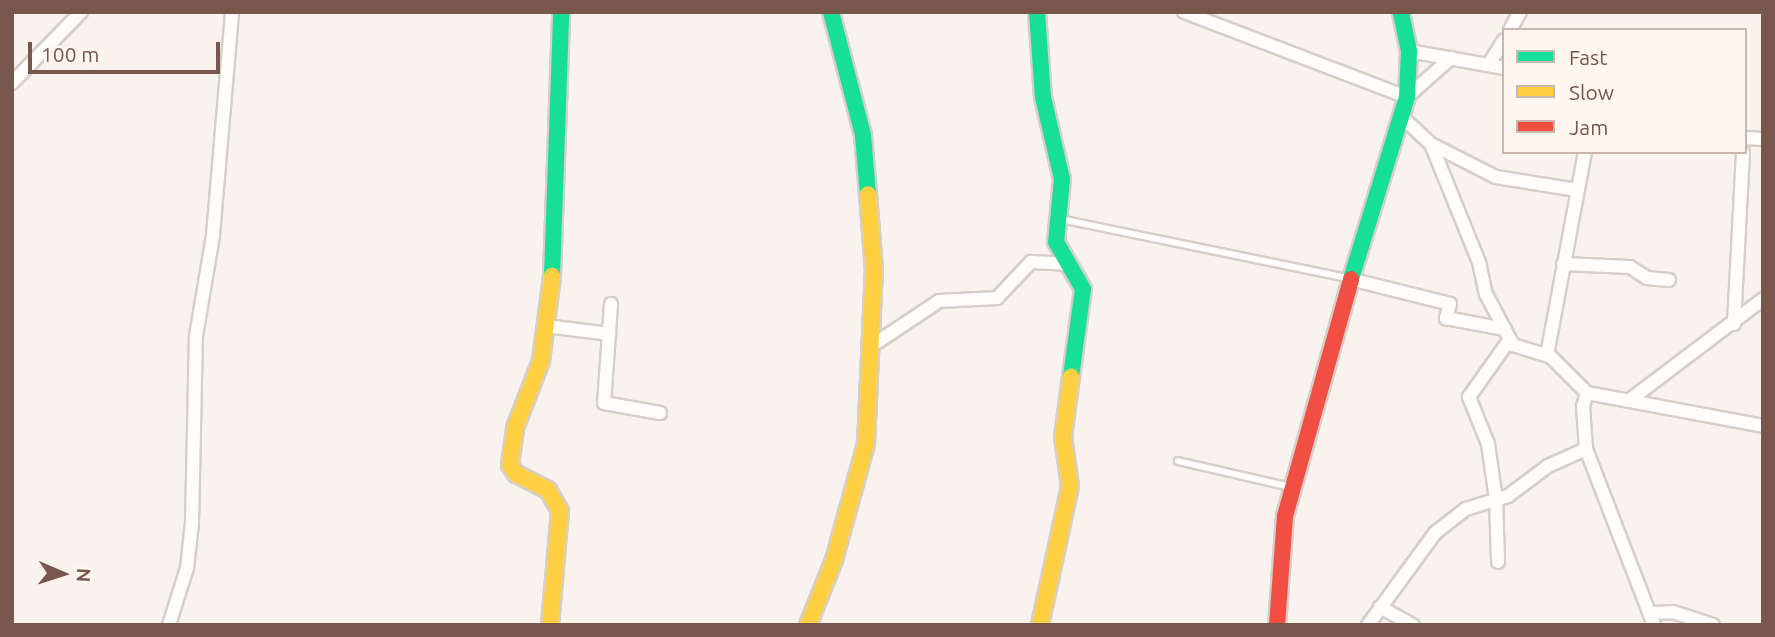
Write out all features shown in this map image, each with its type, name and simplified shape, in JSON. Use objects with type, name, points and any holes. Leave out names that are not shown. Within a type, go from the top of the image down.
[{"type":"street","points":[[12,83],[81,12]]},
{"type":"street","points":[[169,625],[187,568],[192,523],[196,336],[213,235],[232,12]]},
{"type":"street","points":[[550,625],[560,512],[548,490],[516,474],[510,465],[515,428],[541,360],[546,326],[556,234],[561,12]]},
{"type":"street","points":[[808,625],[834,560],[866,444],[873,345],[874,270],[863,135],[831,12]]},
{"type":"street","points":[[1037,12],[1044,97],[1062,179],[1056,243],[1083,289],[1063,437],[1070,486],[1040,625]]},
{"type":"street","points":[[1184,12],[1407,97]]},
{"type":"street","points":[[1277,625],[1278,555],[1292,487],[1350,279],[1407,97],[1409,51],[1401,12]]},
{"type":"street","points":[[1511,28],[1520,12]]},
{"type":"street","points":[[1489,64],[1502,43]]},
{"type":"street","points":[[1409,51],[1502,67]]},
{"type":"street","points":[[1407,97],[1451,58]]},
{"type":"street","points":[[1402,117],[1431,144],[1496,177],[1577,190]]},
{"type":"street","points":[[1431,144],[1479,262],[1486,294],[1513,345],[1547,355],[1587,393],[1631,399],[1763,426]]},
{"type":"street","points":[[1547,355],[1585,154]]},
{"type":"street","points":[[1734,324],[1743,154]]},
{"type":"street","points":[[873,345],[939,301],[997,298],[1031,262],[1066,264]]},
{"type":"street","points":[[1563,264],[1630,267],[1647,278],[1669,280]]},
{"type":"street","points":[[1350,279],[1450,304],[1446,318],[1507,334]]},
{"type":"street","points":[[1631,399],[1734,324],[1763,299]]},
{"type":"street","points":[[611,304],[604,403],[660,413]]},
{"type":"street","points":[[546,326],[609,334]]},
{"type":"street","points":[[1498,562],[1496,499],[1488,444],[1469,397],[1507,334]]},
{"type":"street","points":[[1587,393],[1583,406],[1586,449],[1652,619],[1673,612],[1713,625]]},
{"type":"street","points":[[1368,625],[1435,533],[1466,509],[1508,496],[1569,454],[1586,449]]},
{"type":"street","points":[[1380,607],[1413,625]]},
{"type":"lane","points":[[1058,219],[1350,279]]},
{"type":"lane","points":[[1178,461],[1292,487]]},
{"type":"traffic: fast","points":[[552,276],[561,12]]},
{"type":"traffic: fast","points":[[831,12],[863,135],[868,194]]},
{"type":"traffic: fast","points":[[1037,12],[1043,97],[1062,179],[1056,242],[1083,289],[1071,377]]},
{"type":"traffic: fast","points":[[1351,279],[1407,97],[1409,51],[1401,12]]},
{"type":"traffic: slow","points":[[808,625],[834,560],[866,444],[874,270],[868,194]]},
{"type":"traffic: slow","points":[[550,625],[560,511],[548,490],[516,474],[510,465],[515,428],[541,361],[552,276]]},
{"type":"traffic: slow","points":[[1040,625],[1070,486],[1063,437],[1071,377]]},
{"type":"traffic: jam","points":[[1277,625],[1285,516],[1351,279]]}]
